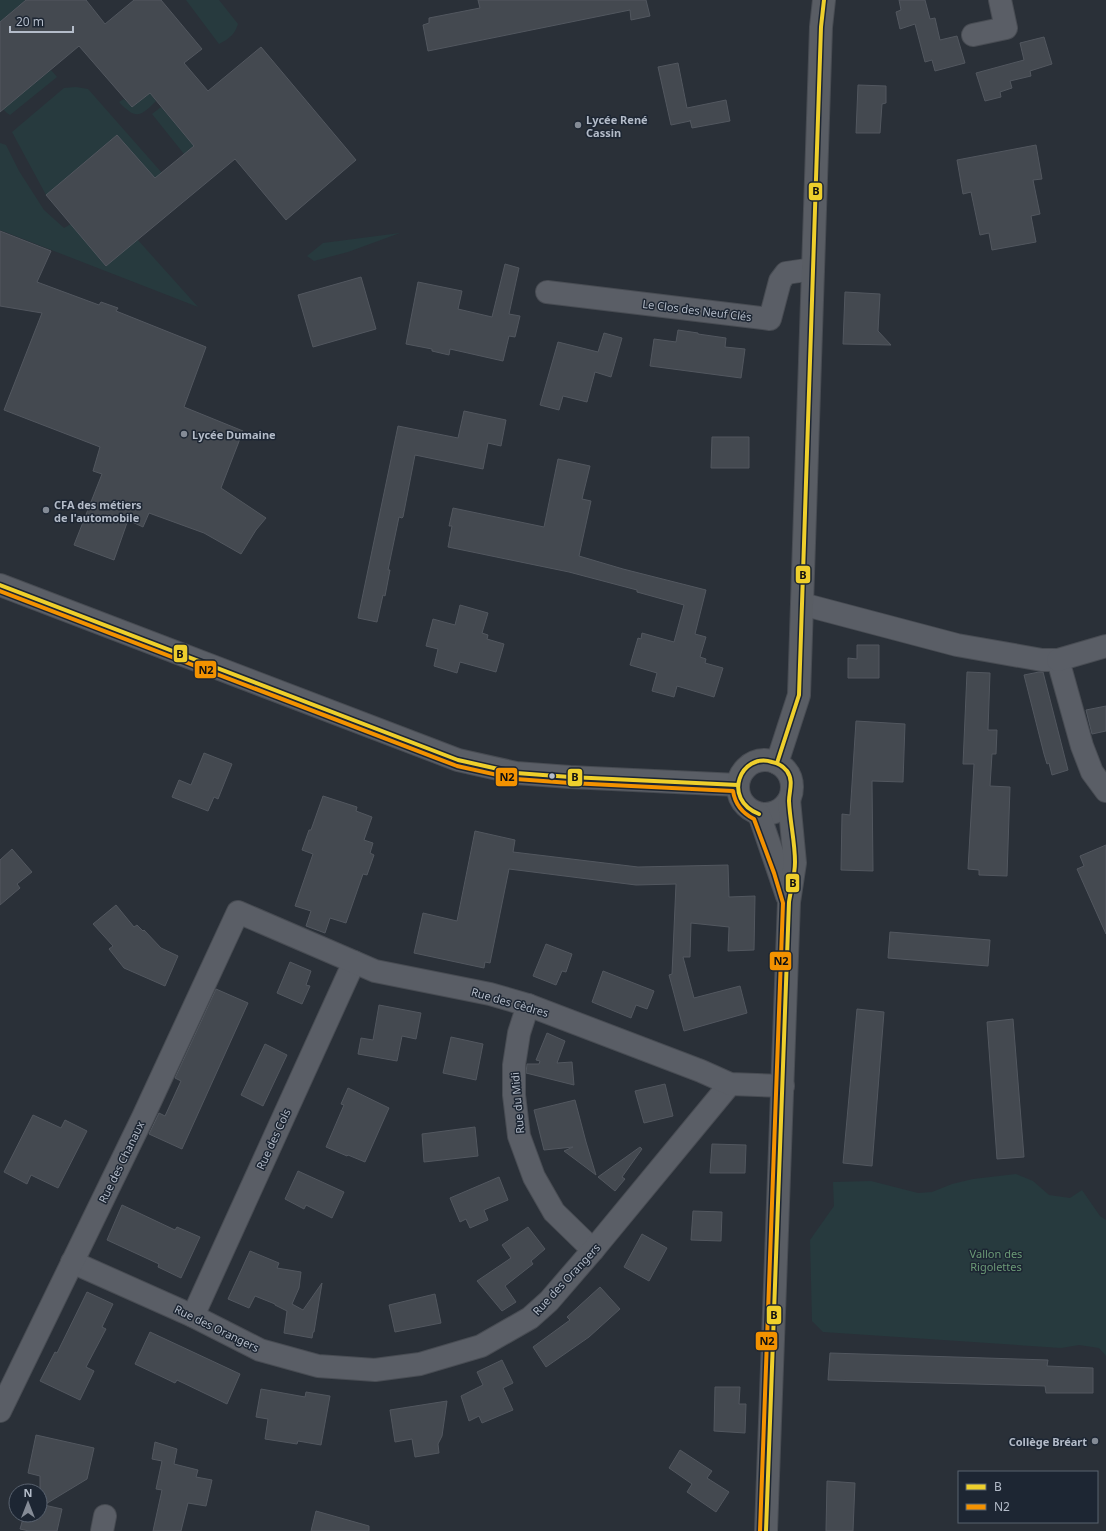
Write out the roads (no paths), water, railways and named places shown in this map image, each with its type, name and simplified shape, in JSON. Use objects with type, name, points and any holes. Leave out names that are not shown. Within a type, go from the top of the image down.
[{"type":"main road","points":[[777,763],[799,695],[821,27],[824,0]]},
{"type":"main road","points":[[760,760],[769,760],[777,763],[784,768],[791,779],[792,792],[784,808],[768,814],[759,814],[746,807],[741,800],[738,793],[740,776],[744,769],[751,763],[760,760]]},
{"type":"main road","points":[[766,1531],[789,902],[795,863],[789,800]]},
{"type":"main road","points":[[759,814],[780,871],[789,902]]},
{"type":"street","points":[[973,35],[1006,28],[1000,0]]},
{"type":"street","name":"Le Clos des Neuf Clés","points":[[547,292],[770,319],[780,281],[786,273],[813,269]]},
{"type":"street","points":[[0,585],[458,760],[516,773],[738,785]]},
{"type":"street","points":[[802,604],[957,646],[1042,660],[1058,660],[1106,646]]},
{"type":"street","points":[[1058,660],[1082,746],[1092,772],[1106,791]]},
{"type":"street","name":"Rue des Cèdres","points":[[238,912],[375,971],[490,994],[528,1005],[701,1071],[730,1084],[783,1086]]},
{"type":"street","name":"Rue des Chanaux","points":[[0,1411],[143,1117],[238,912]]},
{"type":"street","name":"Rue des Cols","points":[[192,1316],[354,962]]},
{"type":"street","name":"Rue du Midi","points":[[528,1005],[519,1033],[514,1064],[514,1095],[519,1136],[534,1177],[554,1212],[594,1250]]},
{"type":"street","name":"Rue des Orangers","points":[[72,1262],[192,1316],[260,1350],[318,1366],[375,1370],[420,1364],[482,1346],[530,1318],[549,1301],[594,1250],[730,1084]]},
{"type":"place","name":"Lycée René Cassin","points":[[578,125]]},
{"type":"place","name":"Lycée Dumaine","points":[[184,434]]},
{"type":"place","name":"CFA des métiers de l'automobile","points":[[46,510]]},
{"type":"place","name":"Collège Bréart","points":[[1095,1441]]},
{"type":"park label","name":"Vallon des Rigolettes","points":[[996,1259]]}]
